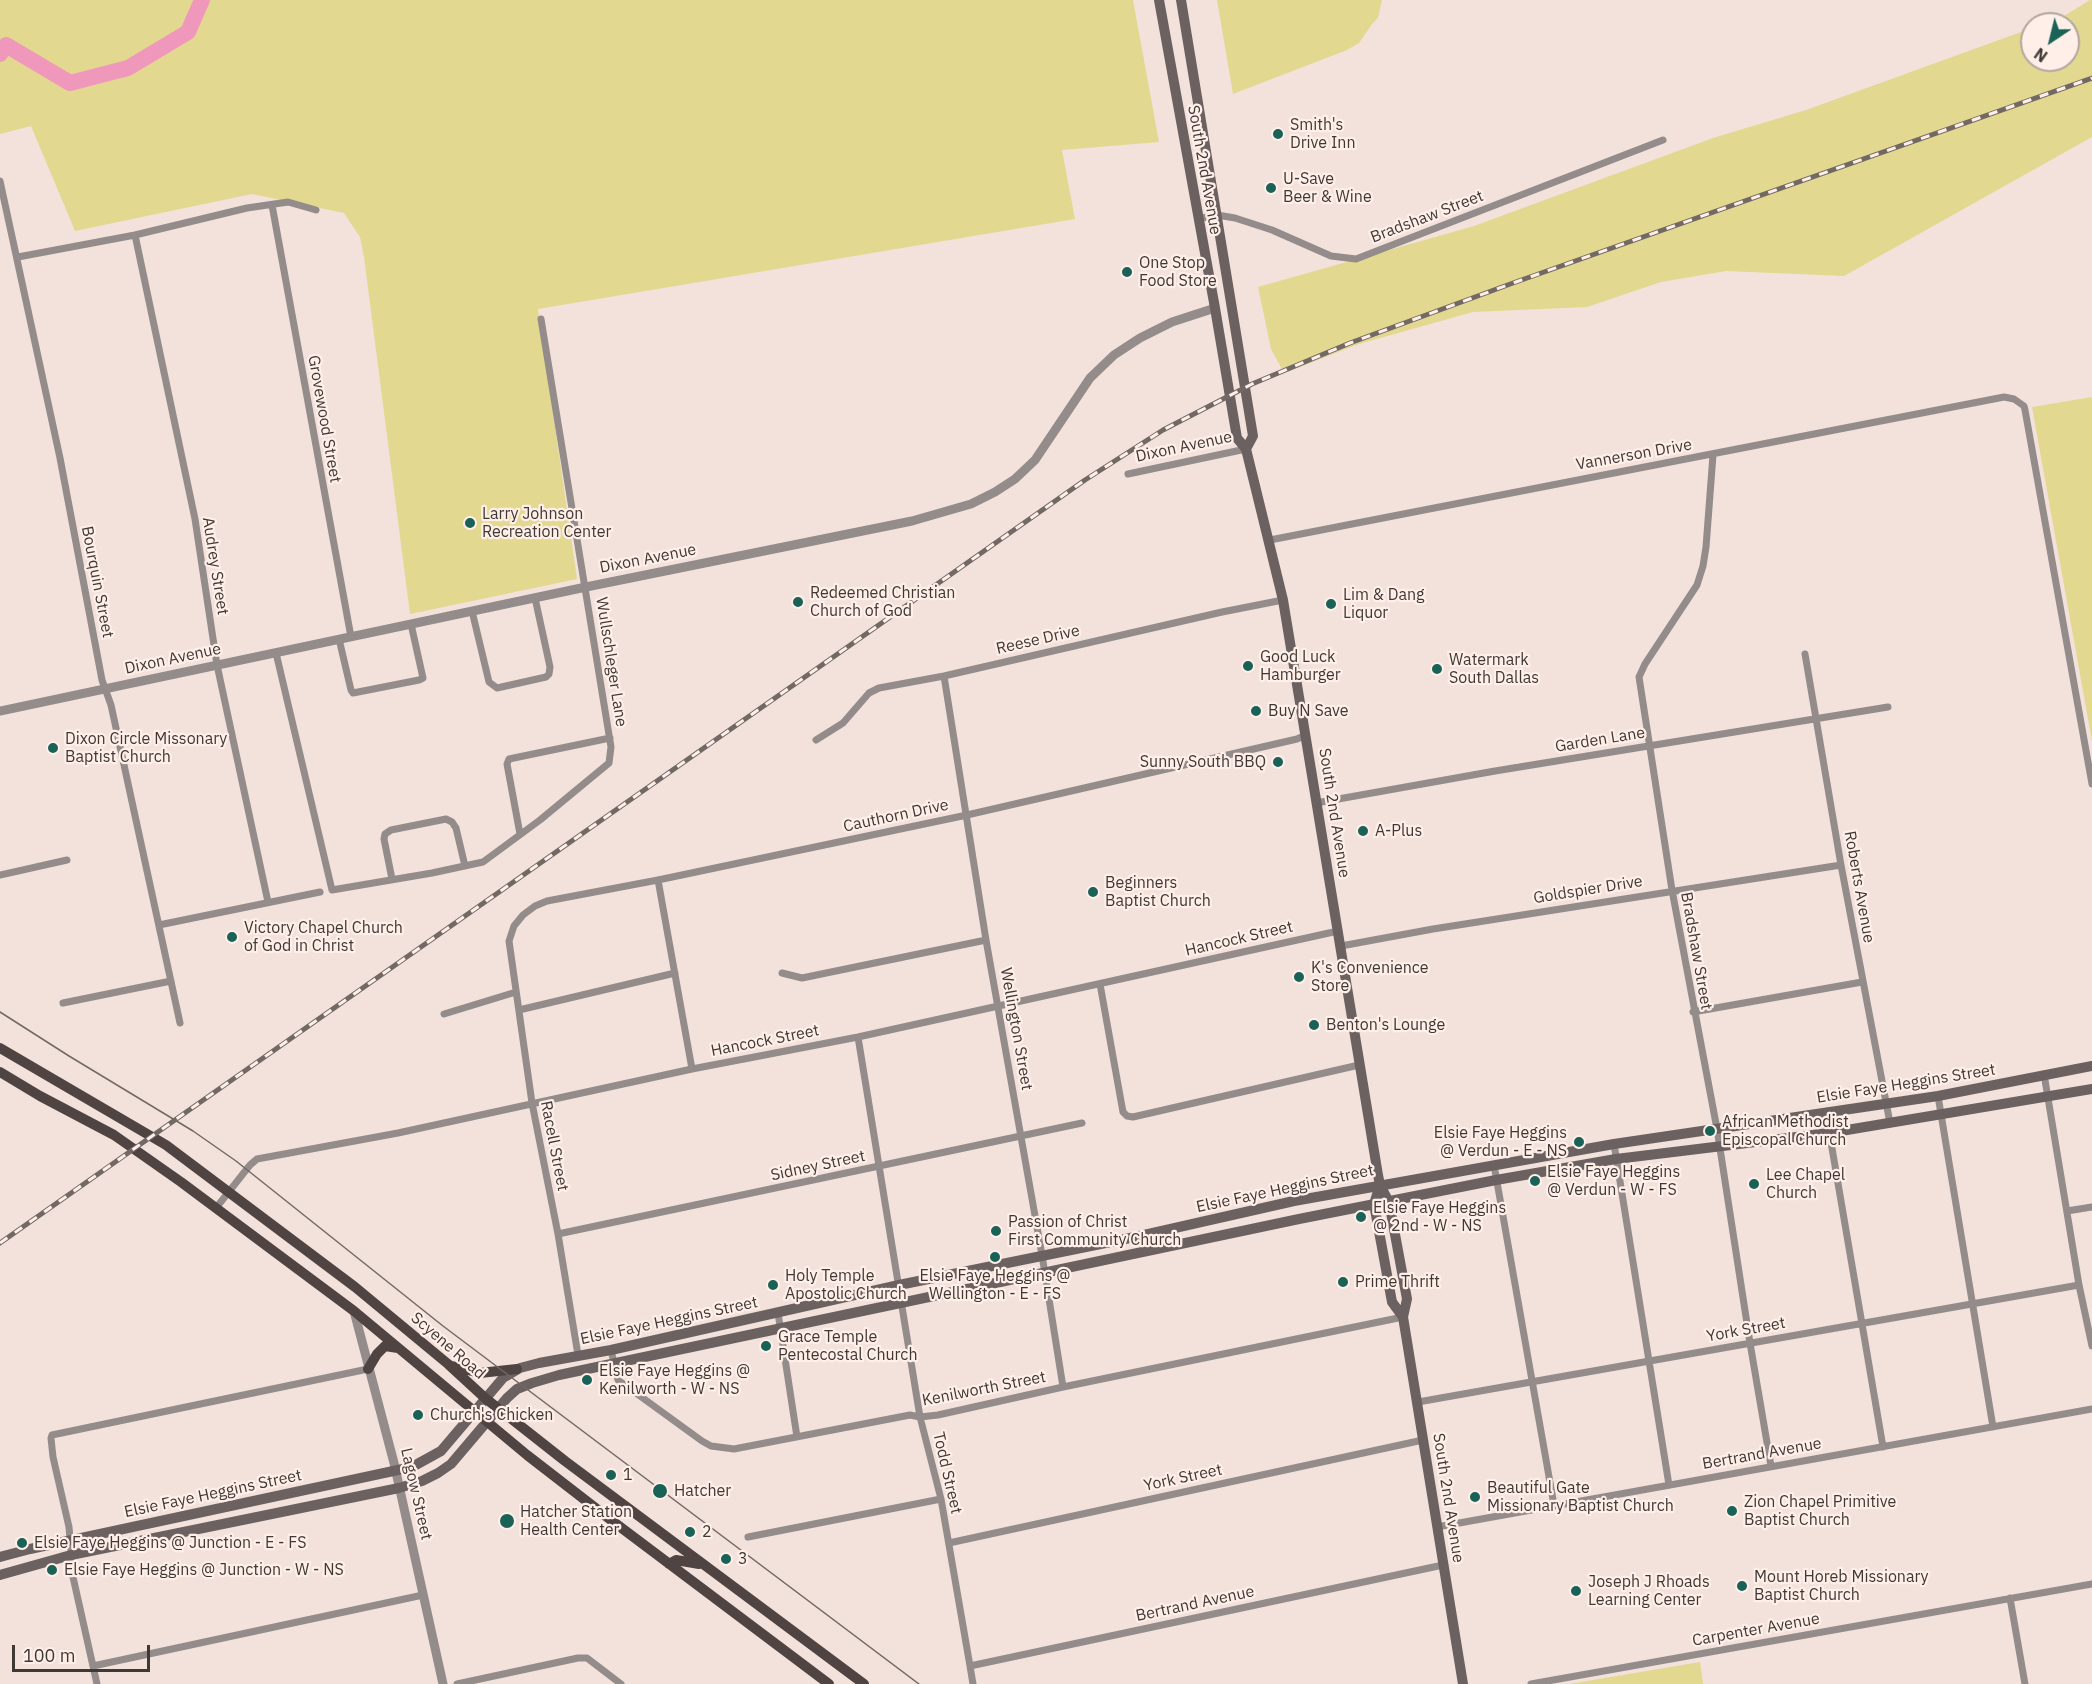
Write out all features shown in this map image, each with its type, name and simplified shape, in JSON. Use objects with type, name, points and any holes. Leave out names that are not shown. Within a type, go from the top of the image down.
[{"type":"main road","name":"South 2nd Avenue","points":[[1159,0],[1237,438],[1246,449],[1283,600],[1380,1185],[1389,1202],[1407,1299],[1403,1317],[1462,1684]]},
{"type":"main road","name":"South 2nd Avenue","points":[[1181,0],[1253,436],[1246,449]]},
{"type":"main road","name":"Scyene Road","points":[[0,1048],[152,1136],[229,1191],[356,1287],[485,1398],[565,1461],[864,1684]]},
{"type":"main road","name":"Elsie Faye Heggins Street","points":[[0,1557],[423,1462],[441,1451],[503,1378],[517,1369],[1294,1201],[1614,1144],[1938,1096],[2092,1066]]},
{"type":"main road","name":"Scyene Road","points":[[0,1072],[127,1144],[216,1208],[354,1311],[536,1462],[828,1684]]},
{"type":"main road","name":"Elsie Faye Heggins Street","points":[[0,1575],[71,1555],[399,1488],[430,1477],[451,1464],[517,1389],[532,1383],[1299,1219],[1497,1180],[1616,1159],[1829,1133],[2092,1089]]},
{"type":"main road","name":"South 2nd Avenue","points":[[1380,1185],[1374,1204],[1392,1302],[1403,1317]]},
{"type":"main road","points":[[1294,1201],[1299,1219]]},
{"type":"main road","points":[[368,1369],[377,1354],[386,1346],[399,1348]]},
{"type":"main road","points":[[448,1364],[480,1373],[517,1369]]},
{"type":"main road","points":[[669,1564],[683,1559],[707,1567]]},
{"type":"street","name":"Bradshaw Street","points":[[1198,219],[1217,215],[1235,218],[1272,230],[1331,256],[1356,259],[1663,141]]},
{"type":"street","name":"Bourquin Street","points":[[0,180],[60,458],[104,689],[111,705],[180,1023]]},
{"type":"street","points":[[18,257],[135,235],[247,208],[288,202],[316,210]]},
{"type":"street","name":"Grovewood Street","points":[[272,205],[351,637]]},
{"type":"street","name":"Audrey Street","points":[[135,235],[195,519],[217,665],[268,902]]},
{"type":"street","name":"Dixon Avenue","points":[[0,711],[586,587],[912,521],[972,504],[1015,479],[1035,460],[1090,378],[1114,355],[1140,338],[1172,322],[1231,305]]},
{"type":"street","name":"Wullschleger Lane","points":[[276,653],[332,890],[483,862],[605,768],[611,756],[610,738],[541,319]]},
{"type":"street","name":"Vannerson Drive","points":[[1270,540],[2004,397],[2014,399],[2024,406],[2092,784]]},
{"type":"street","name":"Dixon Avenue","points":[[1128,474],[1246,449]]},
{"type":"street","name":"Bradshaw Street","points":[[1713,454],[1706,547],[1700,576],[1687,603],[1652,653],[1640,677],[1672,890],[1717,1129],[1771,1466]]},
{"type":"street","points":[[472,611],[489,682],[497,688],[546,677],[549,674],[550,667],[535,598]]},
{"type":"street","name":"Reese Drive","points":[[816,740],[843,723],[869,693],[879,688],[944,676],[1283,600]]},
{"type":"street","points":[[339,639],[353,693],[419,680],[423,678],[411,624]]},
{"type":"street","name":"Roberts Avenue","points":[[1805,654],[1862,982],[1890,1123]]},
{"type":"street","name":"Wellington Street","points":[[944,676],[986,940],[1063,1387]]},
{"type":"street","name":"Garden Lane","points":[[1316,803],[1495,771],[1888,707]]},
{"type":"street","name":"Cauthorn Drive","points":[[509,941],[514,926],[523,915],[547,901],[658,880],[967,814],[1297,739],[1306,735]]},
{"type":"street","points":[[520,834],[507,764],[509,759],[610,738]]},
{"type":"street","points":[[392,879],[384,839],[386,834],[446,819],[456,828],[465,866]]},
{"type":"street","points":[[0,875],[67,860]]},
{"type":"street","name":"Goldspier Drive","points":[[1341,946],[1672,890],[1841,865]]},
{"type":"street","points":[[658,880],[692,1069]]},
{"type":"street","points":[[159,925],[320,892]]},
{"type":"street","name":"Hancock Street","points":[[216,1208],[257,1159],[398,1133],[692,1069],[858,1037],[1338,931]]},
{"type":"street","points":[[782,973],[802,978],[986,940]]},
{"type":"street","name":"Racell Street","points":[[509,941],[531,1103],[558,1234],[578,1355]]},
{"type":"street","points":[[519,1010],[675,973]]},
{"type":"street","points":[[63,1004],[171,981]]},
{"type":"street","points":[[1694,1012],[1862,982]]},
{"type":"street","points":[[1100,984],[1123,1112],[1127,1116],[1133,1117],[1359,1065]]},
{"type":"street","points":[[444,1014],[516,993]]},
{"type":"street","name":"Todd Street","points":[[858,1037],[920,1417],[941,1499],[970,1666]]},
{"type":"street","points":[[2044,1074],[2079,1285],[2092,1342]]},
{"type":"street","points":[[1938,1096],[1993,1427]]},
{"type":"street","points":[[1826,1113],[1883,1447]]},
{"type":"street","name":"Sidney Street","points":[[558,1234],[1082,1123]]},
{"type":"street","points":[[1614,1144],[1669,1485]]},
{"type":"street","points":[[1494,1165],[1554,1506]]},
{"type":"street","points":[[2067,1211],[2092,1207]]},
{"type":"street","name":"York Street","points":[[1418,1402],[2079,1285]]},
{"type":"street","name":"Lagow Street","points":[[354,1311],[395,1470],[443,1684]]},
{"type":"street","points":[[778,1313],[797,1437]]},
{"type":"street","name":"Kenilworth Street","points":[[611,1350],[618,1380],[711,1446],[734,1449],[910,1415],[920,1417],[938,1415],[1403,1317]]},
{"type":"street","points":[[97,1684],[73,1577],[69,1527],[53,1457],[51,1438],[56,1433],[368,1369]]},
{"type":"street","name":"Bertrand Avenue","points":[[1437,1527],[2092,1409]]},
{"type":"street","name":"York Street","points":[[949,1543],[1423,1440]]},
{"type":"street","points":[[748,1537],[941,1499]]},
{"type":"street","name":"Bertrand Avenue","points":[[970,1666],[1443,1565]]},
{"type":"street","name":"Carpenter Avenue","points":[[1531,1684],[2092,1584]]},
{"type":"street","points":[[93,1666],[423,1595]]},
{"type":"street","points":[[2010,1598],[2025,1684]]},
{"type":"street","points":[[457,1684],[578,1658],[587,1658],[621,1684]]},
{"type":"street","points":[[970,1666],[973,1684]]},
{"type":"shaded area","points":[[0,0],[1133,0],[1159,142],[1062,150],[1075,219],[538,309],[577,579],[410,614],[364,257],[360,237],[344,213],[252,194],[75,231],[31,126],[0,134]]},
{"type":"shaded area","points":[[1217,0],[1382,0],[1378,18],[1359,43],[1347,50],[1233,94]]},
{"type":"shaded area","points":[[2092,0],[2092,137],[1844,276],[1726,271],[1661,282],[1587,307],[1473,312],[1359,344],[1284,373],[1271,349],[1258,287],[1474,226],[1713,138],[1806,110],[2020,32],[2020,72],[2080,72],[2080,12],[2070,12]]},
{"type":"shaded area","points":[[2092,397],[2092,741],[2032,407]]},
{"type":"shaded area","points":[[1700,1662],[1703,1684],[1569,1684]]},
{"type":"waterway","points":[[0,54],[6,45],[70,83],[128,68],[188,32],[202,0]]},
{"type":"tram line","points":[[0,1012],[193,1131],[236,1161],[443,1326],[919,1684]]},
{"type":"railway","points":[[0,1243],[1085,480],[1163,430],[1252,384],[1350,343],[2092,78]]},
{"type":"place","name":"Smith's Drive Inn","points":[[1278,134]]},
{"type":"place","name":"U-Save Beer & Wine","points":[[1271,188]]},
{"type":"place","name":"One Stop Food Store","points":[[1127,272]]},
{"type":"place","name":"Larry Johnson Recreation Center","points":[[470,523]]},
{"type":"place","name":"Redeemed Christian Church of God","points":[[798,602]]},
{"type":"place","name":"Lim & Dang Liquor","points":[[1331,604]]},
{"type":"place","name":"Good Luck Hamburger","points":[[1248,666]]},
{"type":"place","name":"Watermark South Dallas","points":[[1437,669]]},
{"type":"place","name":"Buy N Save","points":[[1256,711]]},
{"type":"place","name":"Dixon Circle Missonary Baptist Church","points":[[53,748]]},
{"type":"place","name":"Sunny South BBQ","points":[[1278,762]]},
{"type":"place","name":"A-Plus","points":[[1363,831]]},
{"type":"place","name":"Beginners Baptist Church","points":[[1093,892]]},
{"type":"place","name":"Victory Chapel Church of God in Christ","points":[[232,937]]},
{"type":"place","name":"K's Convenience Store","points":[[1299,977]]},
{"type":"place","name":"Benton's Lounge","points":[[1314,1025]]},
{"type":"place","name":"African Methodist Episcopal Church","points":[[1710,1131]]},
{"type":"place","name":"Elsie Faye Heggins @ Verdun - E - NS","points":[[1579,1142]]},
{"type":"place","name":"Elsie Faye Heggins @ Verdun - W - FS","points":[[1535,1181]]},
{"type":"place","name":"Lee Chapel Church","points":[[1754,1184]]},
{"type":"place","name":"Elsie Faye Heggins @ 2nd - W - NS","points":[[1361,1217]]},
{"type":"place","name":"Passion of Christ First Community Church","points":[[996,1231]]},
{"type":"place","name":"Elsie Faye Heggins @ Wellington - E - FS","points":[[995,1257]]},
{"type":"place","name":"Prime Thrift","points":[[1343,1282]]},
{"type":"place","name":"Holy Temple Apostolic Church","points":[[773,1285]]},
{"type":"place","name":"Grace Temple Pentecostal Church","points":[[766,1346]]},
{"type":"place","name":"Elsie Faye Heggins @ Kenilworth - W - NS","points":[[587,1380]]},
{"type":"place","name":"Church's Chicken","points":[[418,1415]]},
{"type":"place","name":"1","points":[[611,1475]]},
{"type":"place","name":"Hatcher","points":[[660,1491]]},
{"type":"place","name":"Beautiful Gate Missionary Baptist Church","points":[[1475,1497]]},
{"type":"place","name":"Zion Chapel Primitive Baptist Church","points":[[1732,1511]]},
{"type":"place","name":"Hatcher Station Health Center","points":[[507,1521]]},
{"type":"place","name":"2","points":[[690,1532]]},
{"type":"place","name":"Elsie Faye Heggins @ Junction - E - FS","points":[[22,1543]]},
{"type":"place","name":"3","points":[[726,1559]]},
{"type":"place","name":"Elsie Faye Heggins @ Junction - W - NS","points":[[52,1570]]},
{"type":"place","name":"Mount Horeb Missionary Baptist Church","points":[[1742,1586]]},
{"type":"place","name":"Joseph J Rhoads Learning Center","points":[[1576,1591]]}]
